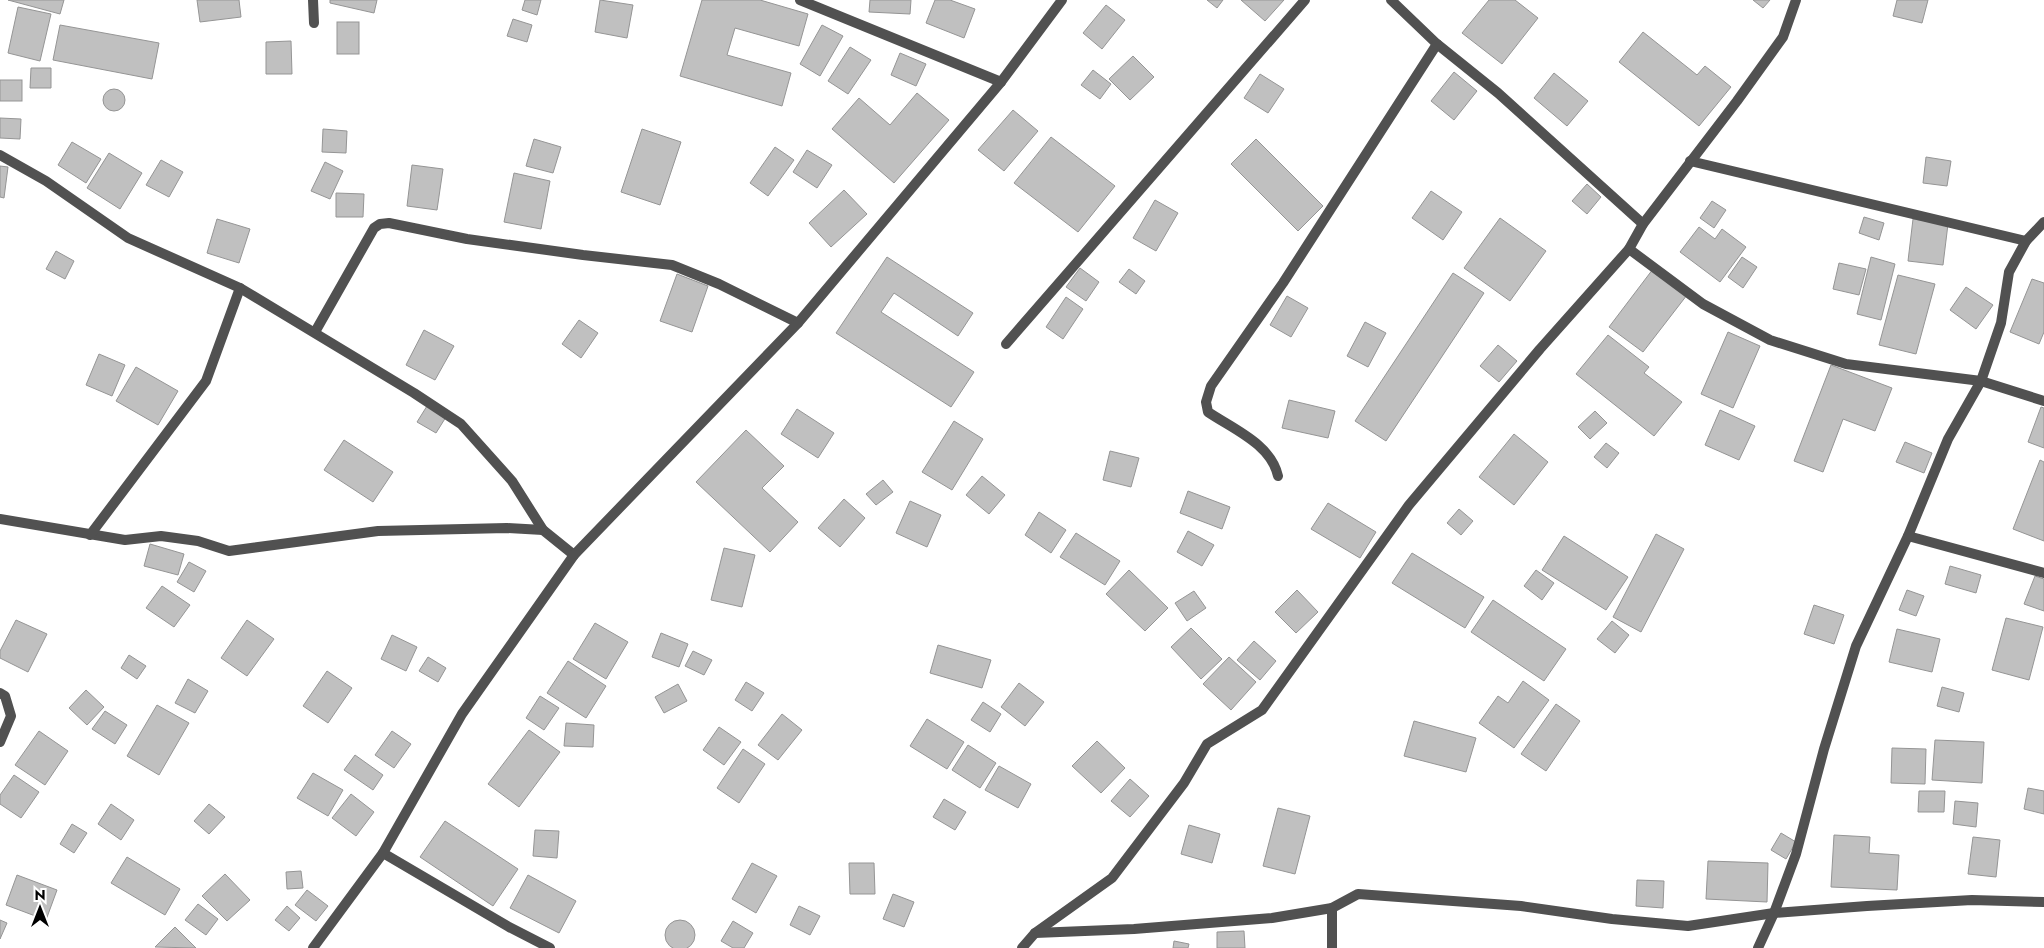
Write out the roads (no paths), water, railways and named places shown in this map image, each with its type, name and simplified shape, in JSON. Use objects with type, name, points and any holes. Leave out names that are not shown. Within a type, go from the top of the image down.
[{"type":"street","points":[[313,0],[314,24]]},
{"type":"street","points":[[800,0],[1001,82]]},
{"type":"street","points":[[313,948],[383,853],[462,714],[574,555],[798,324],[1001,82],[1062,0]]},
{"type":"street","points":[[1006,344],[1305,0]]},
{"type":"street","points":[[1391,0],[1437,44],[1498,93],[1643,224]]},
{"type":"street","points":[[1022,948],[1035,933],[1112,878],[1184,783],[1207,744],[1262,710],[1409,505],[1540,350],[1629,249],[1643,224],[1737,101],[1783,37],[1796,0]]},
{"type":"street","points":[[1278,476],[1276,466],[1254,442],[1208,412],[1206,402],[1211,386],[1283,283],[1437,44]]},
{"type":"street","points":[[0,155],[46,181],[128,238],[240,288],[315,332],[461,424],[512,481],[543,530],[574,555]]},
{"type":"street","points":[[1690,161],[2026,241]]},
{"type":"street","points":[[1758,948],[1774,913],[1796,854],[1824,749],[1856,646],[1908,536],[1948,439],[1981,381],[2001,323],[2008,272],[2026,241],[2044,222]]},
{"type":"street","points":[[315,332],[374,228],[380,224],[389,223],[467,239],[672,265],[719,284],[798,324]]},
{"type":"street","points":[[1629,249],[1703,304],[1770,340],[1846,364],[1981,381],[2044,401]]},
{"type":"street","points":[[90,535],[206,381],[240,288]]},
{"type":"street","points":[[0,519],[125,540],[162,536],[198,541],[230,551],[378,531],[507,528],[543,530]]},
{"type":"street","points":[[1908,536],[2044,573]]},
{"type":"street","points":[[0,693],[5,696],[11,716],[0,742]]},
{"type":"street","points":[[383,853],[509,927],[550,948]]},
{"type":"street","points":[[1035,933],[1134,930],[1272,918],[1332,908],[1358,894],[1521,906],[1612,919],[1688,926],[1774,913],[1972,900],[2044,902]]},
{"type":"street","points":[[1332,908],[1332,948]]}]
